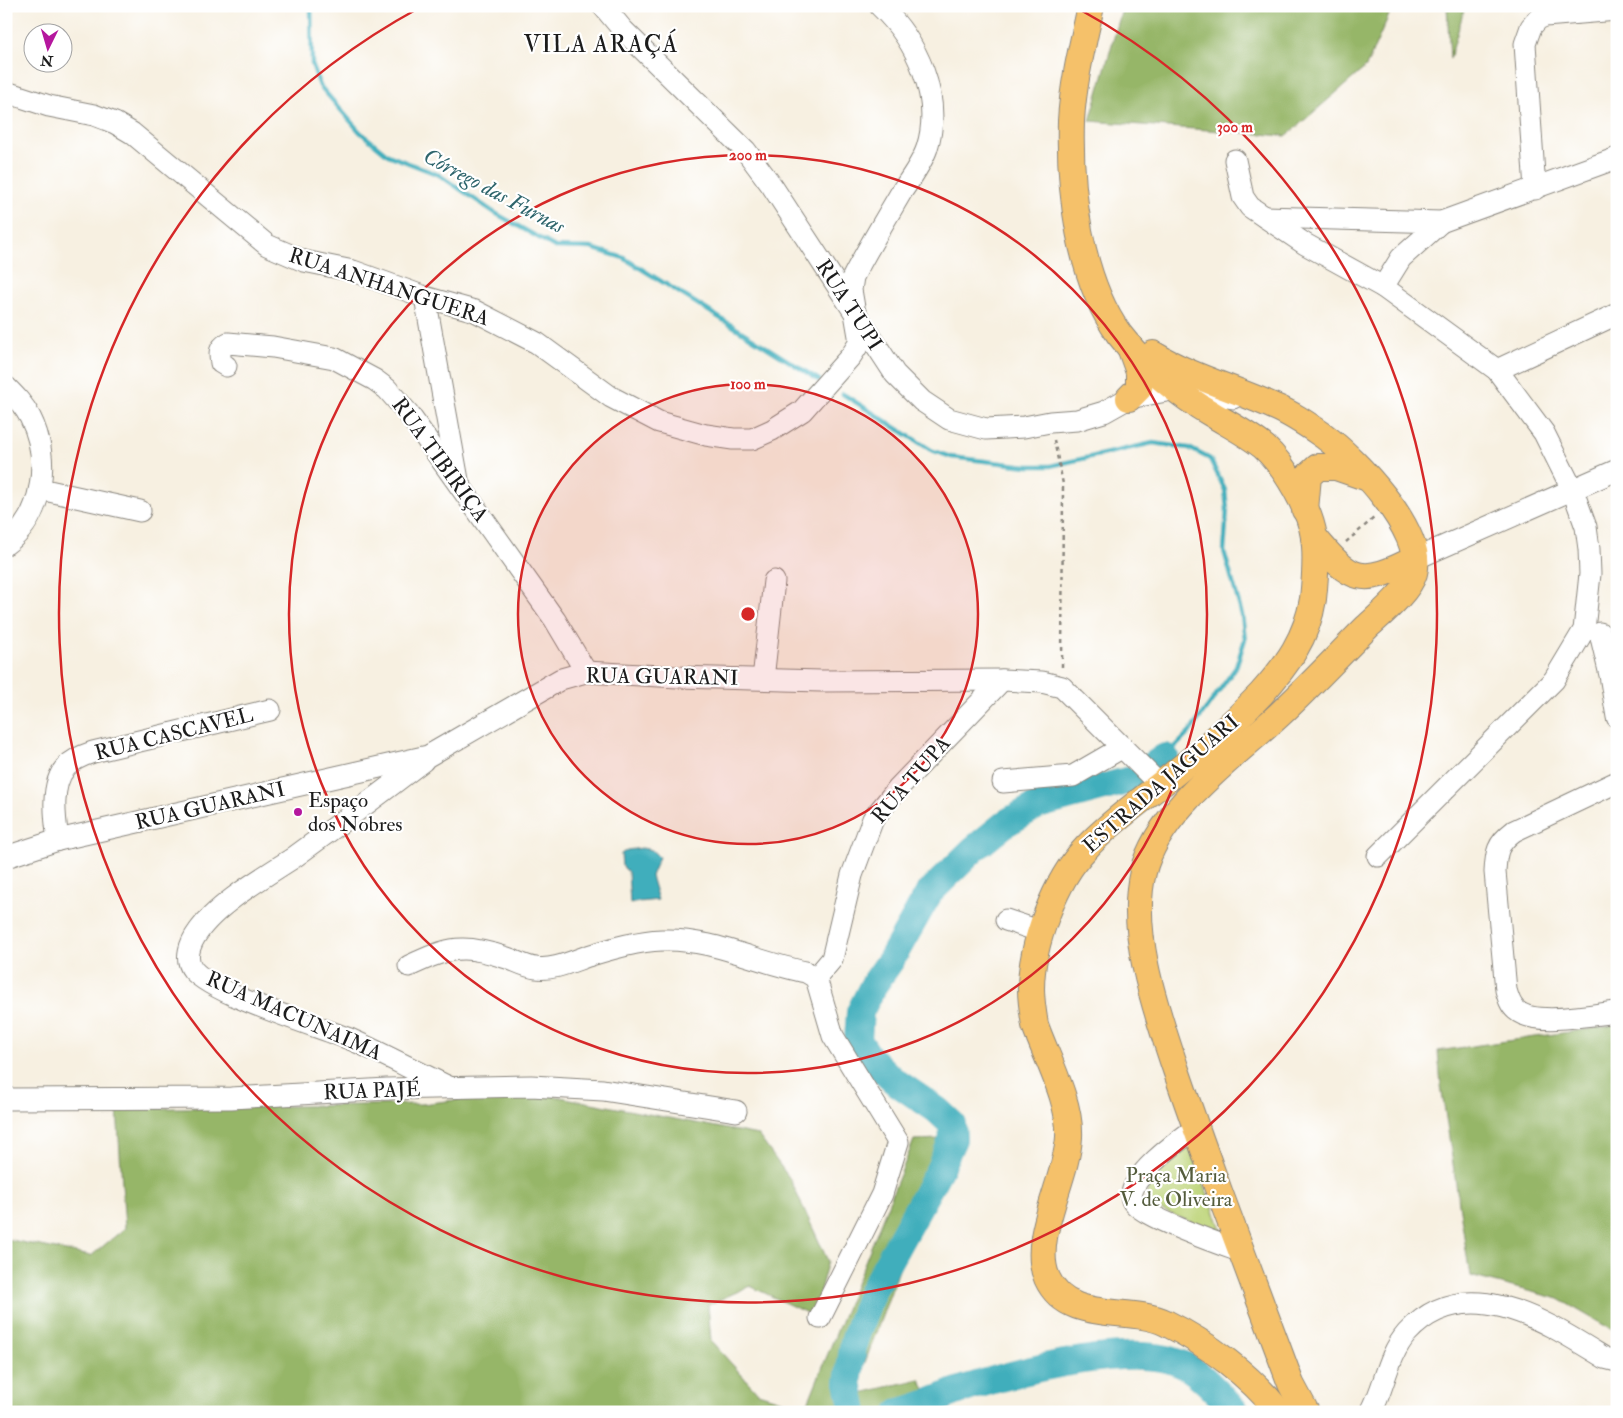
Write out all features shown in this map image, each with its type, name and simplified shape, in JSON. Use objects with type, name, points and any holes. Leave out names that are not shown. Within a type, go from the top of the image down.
[{"type":"main road","points":[[1078,6],[1083,41]]},
{"type":"main road","points":[[1092,6],[1083,41],[1071,119],[1073,184],[1086,260],[1109,317],[1126,343],[1139,372],[1139,388],[1129,398]]},
{"type":"main road","points":[[1126,343],[1184,372],[1275,406],[1333,443],[1370,479],[1390,504],[1406,530],[1415,559],[1416,569],[1409,584],[1281,713],[1181,808],[1155,842],[1142,873],[1141,935],[1152,998],[1196,1128],[1291,1384],[1306,1412]]},
{"type":"main road","name":"ESTRADA JAGUARI","points":[[1126,343],[1176,389],[1210,414],[1243,432],[1275,458],[1287,474],[1322,546],[1306,627],[1286,665],[1232,722],[1150,775],[1084,850],[1070,869],[1048,910],[1036,952],[1030,987],[1032,1011],[1035,1026],[1068,1112],[1069,1128],[1065,1164],[1044,1248],[1043,1261],[1047,1278],[1057,1292],[1069,1303],[1086,1309],[1110,1313],[1142,1314],[1165,1322],[1186,1334],[1244,1375],[1279,1412]]},
{"type":"main road","points":[[1305,510],[1308,476],[1318,467],[1336,467],[1370,479]]},
{"type":"main road","points":[[1322,546],[1350,573],[1367,577],[1386,573],[1415,559]]},
{"type":"main road","points":[[1232,722],[1251,741]]},
{"type":"street","name":"RUA TUPI","points":[[603,6],[636,42],[746,151],[772,186],[895,374],[922,401],[949,419],[986,429],[1024,427],[1050,422],[1077,420],[1104,412],[1129,398],[1176,389]]},
{"type":"street","name":"RUA ANHANGUERA","points":[[6,92],[49,106],[94,115],[132,133],[267,246],[304,261],[353,271],[475,311],[537,343],[611,396],[659,422],[706,435],[732,439],[752,438],[772,430],[802,411],[851,356],[860,342],[858,318],[851,290],[853,277],[926,148],[931,124],[929,92],[921,66],[906,34],[880,6]]},
{"type":"street","points":[[1535,189],[1526,66],[1527,32],[1538,19],[1545,16],[1617,10]]},
{"type":"street","points":[[1265,217],[1441,222],[1617,158]]},
{"type":"street","points":[[1235,160],[1244,202],[1305,244],[1383,287],[1496,370],[1544,433],[1573,491],[1586,527],[1590,574],[1617,717]]},
{"type":"street","points":[[1383,287],[1401,258],[1441,222]]},
{"type":"street","points":[[425,296],[459,485]]},
{"type":"street","points":[[1496,370],[1617,314]]},
{"type":"street","name":"RUA TIBIRIÇA","points":[[226,366],[221,363],[219,354],[222,346],[235,342],[334,358],[375,380],[387,389],[408,413],[570,641],[586,672]]},
{"type":"street","points":[[6,386],[19,400],[30,417],[40,444],[40,489],[23,528],[6,544]]},
{"type":"street","points":[[1176,389],[1275,406]]},
{"type":"street","points":[[1104,412],[1136,405],[1168,405],[1210,414]]},
{"type":"street","points":[[1415,559],[1617,470]]},
{"type":"street","points":[[40,489],[140,511]]},
{"type":"street","points":[[763,680],[774,581]]},
{"type":"street","points":[[1378,856],[1554,680],[1600,629]]},
{"type":"street","name":"RUA GUARANI","points":[[6,856],[58,840],[428,756],[561,679],[586,672],[763,680],[1002,680],[1042,682],[1062,687]]},
{"type":"street","name":"RUA TUPA","points":[[816,978],[832,959],[852,875],[873,818],[898,788],[1002,680]]},
{"type":"street","points":[[1062,687],[1150,775]]},
{"type":"street","name":"RUA CASCAVEL","points":[[58,840],[55,809],[60,776],[66,767],[78,758],[93,752],[270,710]]},
{"type":"street","points":[[1003,782],[1073,776],[1123,747]]},
{"type":"street","name":"RUA MACUNAIMA","points":[[428,756],[354,814],[232,899],[198,931],[189,949],[189,958],[192,970],[208,982],[240,997],[352,1040],[452,1088]]},
{"type":"street","points":[[1617,782],[1514,831],[1501,841],[1495,859],[1495,872],[1506,990],[1511,1004],[1524,1016],[1538,1020],[1617,1012]]},
{"type":"street","points":[[1006,920],[1042,932]]},
{"type":"street","points":[[409,966],[445,950],[462,948],[478,949],[537,968],[560,965],[638,942],[680,940],[728,949],[806,972],[816,978],[833,1036],[898,1142],[882,1194],[820,1318]]},
{"type":"street","name":"RUA PAJÉ","points":[[6,1099],[231,1098],[452,1088],[564,1087],[603,1090],[736,1111]]},
{"type":"street","points":[[1196,1128],[1171,1146],[1142,1174],[1132,1190],[1132,1200],[1135,1207],[1152,1216],[1242,1252]]},
{"type":"street","points":[[1372,1410],[1384,1373],[1407,1333],[1436,1310],[1448,1305],[1480,1304],[1524,1312],[1605,1358],[1617,1361]]},
{"type":"path","points":[[1056,451],[1063,484],[1062,687]]},
{"type":"path","points":[[1322,546],[1390,504]]},
{"type":"green space","points":[[1123,6],[1393,6],[1366,67],[1286,136],[1090,121]]},
{"type":"green space","points":[[1447,6],[1465,6],[1450,59]]},
{"type":"green space","points":[[1617,1025],[1617,1330],[1614,1331],[1559,1299],[1470,1276],[1441,1085],[1438,1051]]},
{"type":"green space","points":[[529,1091],[758,1135],[790,1179],[828,1261],[813,1316],[750,1286],[708,1305],[711,1341],[758,1393],[806,1408],[914,1140],[941,1139],[940,1159],[853,1395],[920,1379],[936,1412],[6,1412],[6,1239],[91,1256],[125,1228],[117,1109],[422,1104]]},
{"type":"green space","name":"Praça Maria V. de Oliveira","points":[[1189,1145],[1223,1234],[1161,1210],[1146,1196],[1152,1176]]},
{"type":"water","points":[[642,848],[652,850],[659,857],[651,876],[658,900],[630,903],[628,872],[622,866],[621,854],[627,850]]},
{"type":"waterway","name":"Córrego das Furnas","points":[[311,6],[312,64],[320,86],[360,132],[388,155],[439,175],[495,213],[555,247],[591,248],[624,258],[819,380]]},
{"type":"waterway","name":"Córrego das Furnas","points":[[843,394],[931,450],[951,457],[1027,466],[1050,466],[1153,443],[1189,448],[1210,459],[1225,490],[1227,509],[1224,551],[1242,615],[1245,639],[1236,667],[1189,733],[1165,757]]},
{"type":"waterway","points":[[854,1412],[848,1382],[854,1341],[872,1291],[939,1170],[953,1139],[952,1124],[937,1110],[893,1080],[869,1057],[858,1040],[860,1012],[873,986],[891,960],[929,893],[974,849],[1006,823],[1038,805],[1134,779],[1165,757]]},
{"type":"waterway","points":[[899,1412],[992,1380],[1049,1366],[1081,1360],[1142,1356],[1168,1360],[1196,1372],[1236,1412]]},
{"type":"place","name":"Espaço dos Nobres","points":[[298,812]]},
{"type":"district","name":"VILA ARAÇÁ","points":[[601,44]]}]
